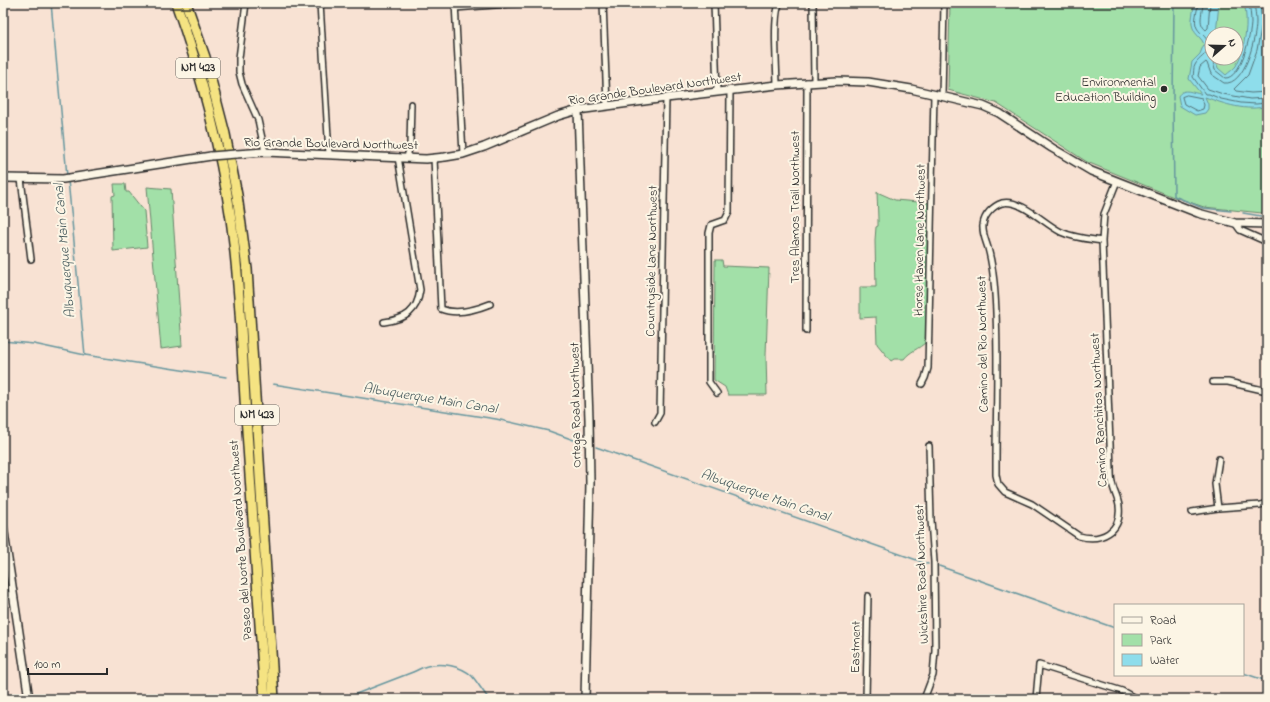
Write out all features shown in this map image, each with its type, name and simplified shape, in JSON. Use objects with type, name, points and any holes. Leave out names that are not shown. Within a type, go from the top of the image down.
[{"type":"highway","name":"Paseo del Norte Boulevard Northwest","points":[[176,3],[192,46],[209,110],[231,220],[239,304],[265,699]]},
{"type":"highway","name":"Paseo del Norte Boulevard Northwest","points":[[186,3],[205,57],[225,134],[237,195],[246,261],[274,699]]},
{"type":"street","points":[[246,3],[239,58],[240,78],[258,120],[265,152]]},
{"type":"street","points":[[320,3],[329,154]]},
{"type":"street","points":[[463,154],[455,5],[522,3]]},
{"type":"street","points":[[603,3],[608,105]]},
{"type":"street","points":[[714,3],[717,92]]},
{"type":"street","points":[[777,85],[776,19],[778,6],[780,3]]},
{"type":"street","name":"Tres Alamos Trail Northwest","points":[[806,331],[810,82],[813,3]]},
{"type":"street","points":[[942,96],[944,3]]},
{"type":"street","name":"Rio Grande Boulevard Northwest","points":[[3,178],[68,179],[211,156],[265,152],[407,158],[445,158],[484,147],[558,116],[578,110],[608,105],[777,85],[837,81],[868,82],[911,89],[977,104],[999,113],[1091,171],[1198,213],[1235,222],[1267,224]]},
{"type":"street","points":[[716,393],[709,382],[708,233],[711,225],[725,220],[729,212],[730,90]]},
{"type":"street","name":"Horse Haven Lane Northwest","points":[[922,384],[928,368],[934,94]]},
{"type":"street","name":"Countryside Lane Northwest","points":[[654,422],[660,413],[666,98]]},
{"type":"street","points":[[407,158],[410,144],[411,104]]},
{"type":"street","name":"Ortega Road Northwest","points":[[578,110],[590,483],[585,699]]},
{"type":"street","points":[[384,322],[396,320],[407,315],[418,301],[420,290],[398,157]]},
{"type":"street","points":[[434,158],[441,309],[445,311],[460,312],[480,308],[490,304]]},
{"type":"street","points":[[22,179],[31,259]]},
{"type":"street","name":"Camino Ranchitos Northwest","points":[[998,484],[1005,492],[1032,504],[1079,536],[1097,538],[1105,536],[1115,525],[1119,506],[1112,482],[1111,469],[1102,241],[1104,214],[1117,181]]},
{"type":"street","name":"Camino del Rio Northwest","points":[[998,484],[996,475],[996,310],[993,272],[988,247],[984,238],[983,225],[986,216],[994,207],[1003,203],[1014,203],[1060,231],[1075,237],[1102,241]]},
{"type":"street","points":[[1235,222],[1240,230],[1267,242]]},
{"type":"street","points":[[1213,382],[1228,382],[1267,391]]},
{"type":"street","name":"Wickshire Road Northwest","points":[[924,699],[933,675],[935,650],[934,562],[929,446]]},
{"type":"street","points":[[1218,508],[1215,484],[1219,460]]},
{"type":"street","points":[[1192,512],[1267,503]]},
{"type":"street","points":[[3,526],[30,699]]},
{"type":"street","points":[[3,593],[13,596]]},
{"type":"street","name":"Eastment","points":[[866,699],[868,596]]},
{"type":"street","points":[[1036,699],[1039,665],[1122,691],[1133,697],[1133,699]]},
{"type":"green space","points":[[950,3],[1267,3],[1267,219],[1262,213],[1204,207],[1171,196],[1087,162],[996,103],[948,90]]},
{"type":"green space","points":[[114,184],[125,184],[126,192],[129,192],[144,211],[147,247],[113,251],[112,196],[115,195]]},
{"type":"green space","points":[[147,187],[171,189],[182,346],[161,349]]},
{"type":"green space","points":[[877,192],[895,200],[930,203],[929,226],[926,240],[930,241],[926,342],[904,359],[894,359],[891,361],[877,344],[876,317],[860,318],[860,287],[876,287],[875,240],[876,227],[878,226]]},
{"type":"green space","points":[[715,260],[722,260],[723,266],[769,268],[766,355],[767,395],[728,395],[725,387],[714,380]]},
{"type":"water","points":[[1194,3],[1219,3],[1217,26],[1204,26],[1204,44],[1195,33],[1192,25]]},
{"type":"water","points":[[1244,3],[1267,3],[1267,51],[1265,55],[1267,106],[1259,108],[1244,108],[1228,105],[1205,97],[1208,104],[1208,109],[1205,113],[1195,115],[1180,106],[1178,96],[1180,93],[1188,91],[1201,94],[1189,79],[1192,62],[1200,54],[1204,44],[1204,66],[1217,66],[1226,75],[1236,66],[1244,66],[1246,18]]},
{"type":"waterway","name":"Albuquerque Main Canal","points":[[51,3],[67,176]]},
{"type":"waterway","points":[[1173,100],[1174,3]]},
{"type":"waterway","points":[[1173,103],[1174,196],[1203,208],[1231,211]]},
{"type":"waterway","name":"Albuquerque Main Canal","points":[[68,180],[85,355]]},
{"type":"waterway","points":[[1243,213],[1261,216]]},
{"type":"waterway","name":"Albuquerque Main Canal","points":[[3,341],[34,344],[85,355],[226,377]]},
{"type":"waterway","name":"Albuquerque Main Canal","points":[[273,384],[496,419],[549,431],[582,443]]},
{"type":"waterway","name":"Albuquerque Main Canal","points":[[596,447],[928,564]]},
{"type":"waterway","name":"Albuquerque Main Canal","points":[[939,566],[1114,628]]},
{"type":"waterway","points":[[343,699],[423,667],[439,664],[457,667],[468,673],[472,676],[489,699]]},
{"type":"waterway","name":"Albuquerque Main Canal","points":[[1244,673],[1267,681]]},
{"type":"place","name":"Environmental Education Building","points":[[1164,89]]}]
